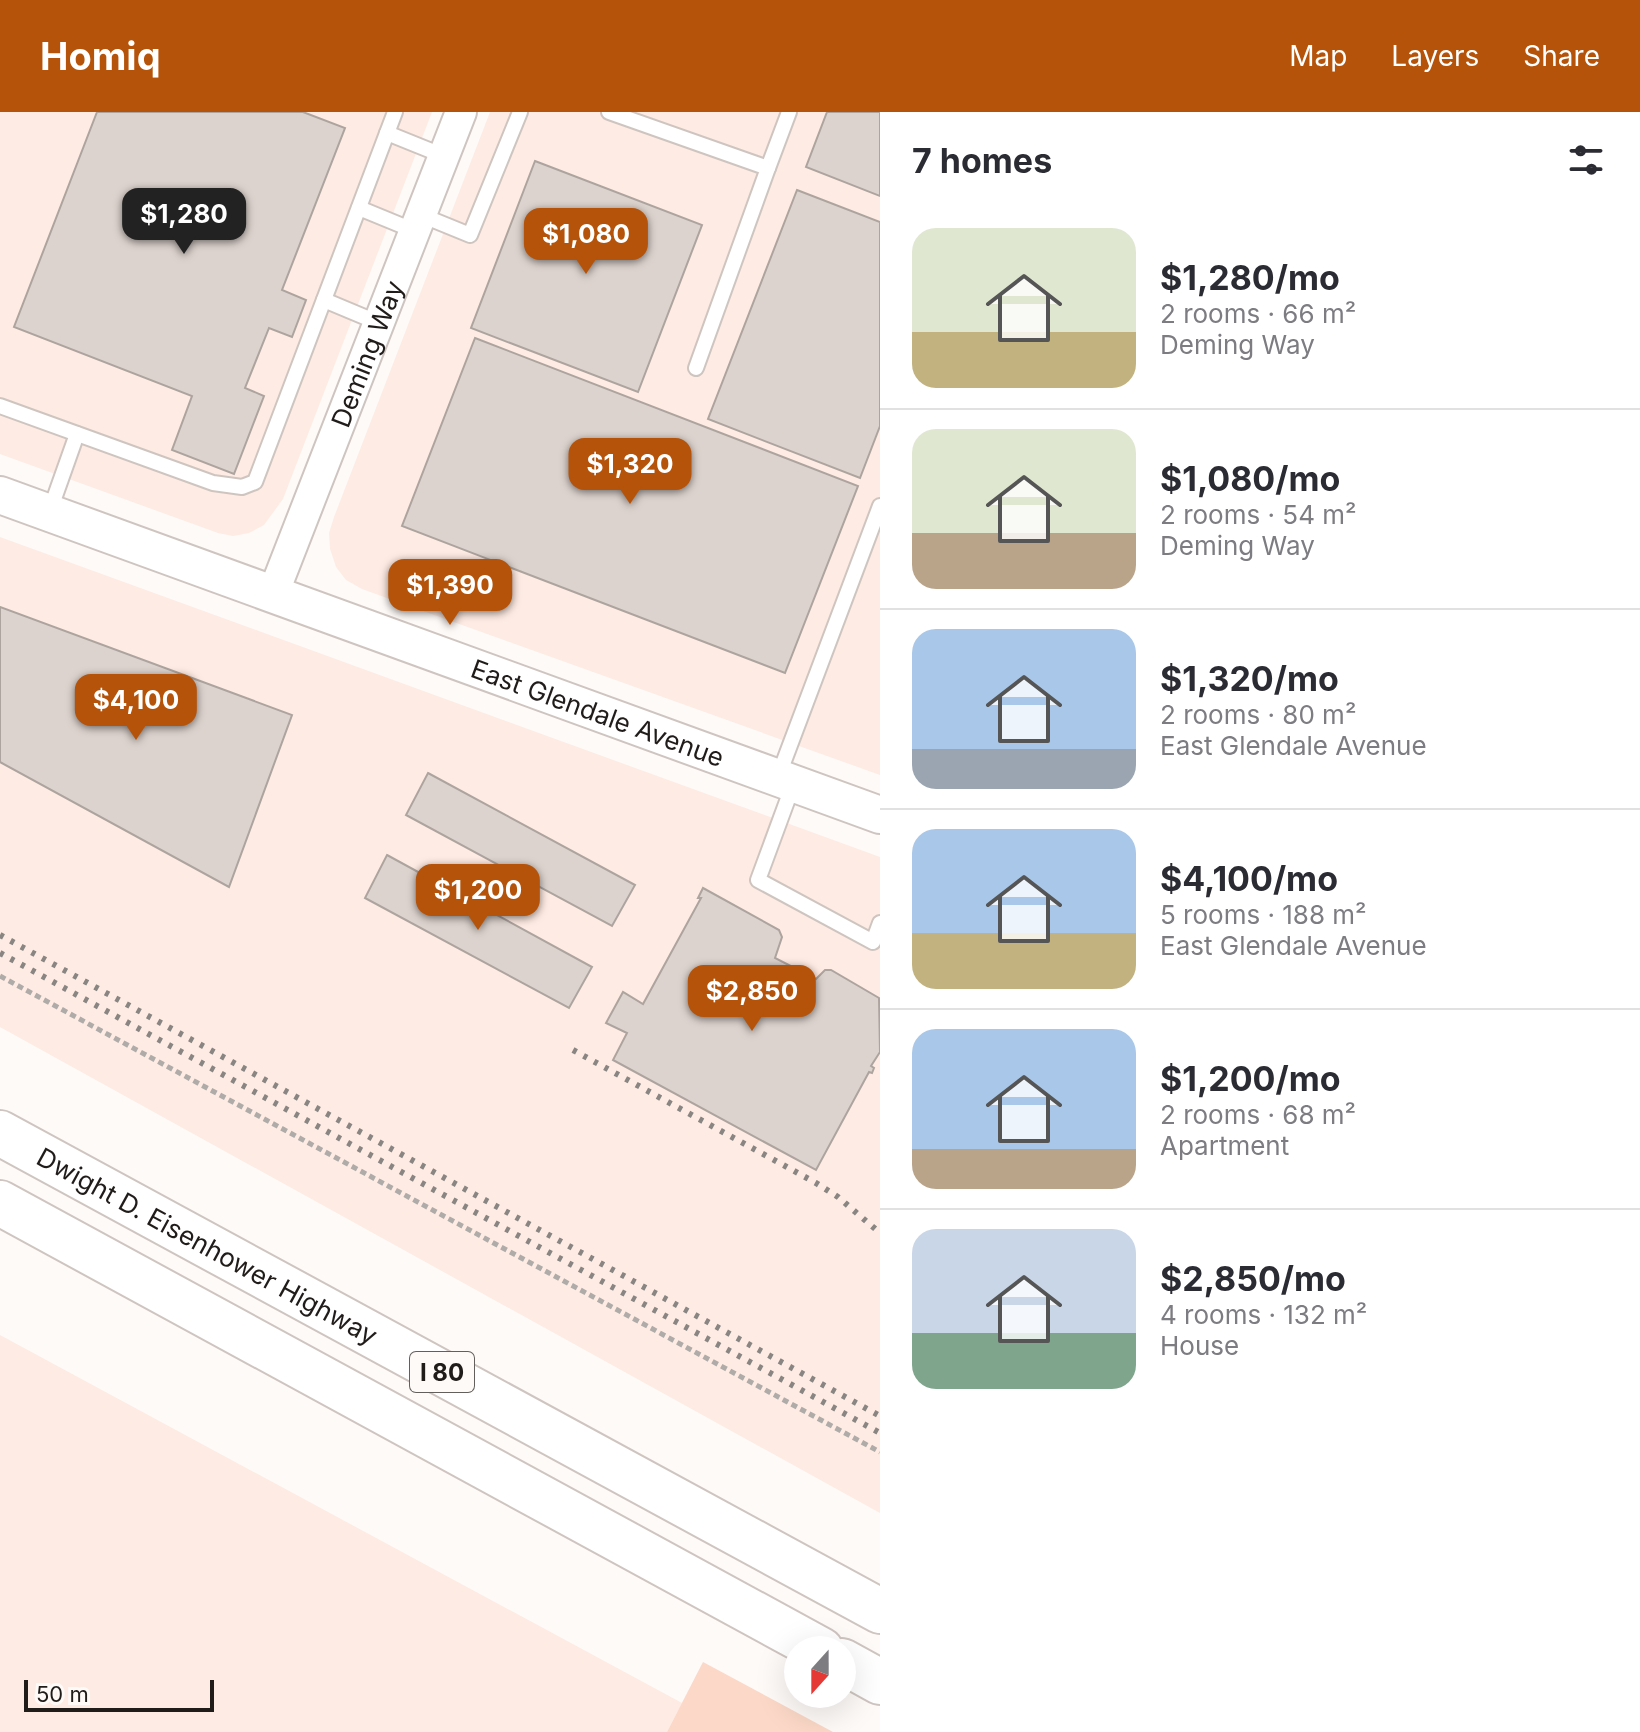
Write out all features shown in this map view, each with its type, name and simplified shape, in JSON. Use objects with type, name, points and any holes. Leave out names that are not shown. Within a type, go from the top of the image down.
[{"type":"highway","name":"Dwight D. Eisenhower Highway","points":[[1,1133],[880,1611]]},
{"type":"highway","name":"I 80","points":[[0,1203],[795,1636]]},
{"type":"highway","points":[[856,1669],[880,1682]]},
{"type":"street","name":"Deming Way","points":[[273,594],[461,112]]},
{"type":"street","name":"East Glendale Avenue","points":[[0,495],[880,815]]},
{"type":"lane","points":[[0,406],[213,483],[242,487],[255,482],[395,112]]},
{"type":"lane","points":[[359,208],[470,235],[520,112]]},
{"type":"lane","points":[[609,112],[768,168]]},
{"type":"lane","points":[[696,368],[789,112]]},
{"type":"lane","points":[[387,133],[444,156]]},
{"type":"lane","points":[[324,300],[379,323]]},
{"type":"lane","points":[[49,513],[77,434]]},
{"type":"lane","points":[[880,506],[786,780],[758,880],[873,942],[880,923]]},
{"type":"path","points":[[0,976],[880,1452]]},
{"type":"shaded area","points":[[0,112],[432,112],[283,499],[264,525],[249,533],[233,536],[218,533],[0,454]]},
{"type":"shaded area","points":[[490,112],[880,112],[880,775],[362,589],[346,580],[336,567],[329,533],[334,517]]},
{"type":"shaded area","points":[[0,537],[880,857],[880,1513],[0,1027]]},
{"type":"shaded area","points":[[0,1335],[682,1703],[667,1732],[0,1732]]},
{"type":"shaded area","points":[[703,1662],[833,1732],[667,1732]]},
{"type":"building","points":[[97,112],[303,112],[345,128],[282,290],[306,300],[292,337],[269,328],[245,388],[264,396],[234,474],[172,450],[192,396],[14,327]]},
{"type":"building","points":[[827,112],[880,112],[880,196],[806,167]]},
{"type":"building","points":[[535,161],[702,225],[638,392],[471,328]]},
{"type":"building","points":[[797,190],[880,222],[880,426],[860,478],[708,419]]},
{"type":"building","points":[[475,338],[858,486],[785,673],[402,526]]},
{"type":"building","points":[[0,607],[292,715],[229,887],[0,762]]},
{"type":"building","points":[[428,773],[635,885],[612,926],[406,815]]},
{"type":"building","points":[[387,855],[592,967],[569,1008],[365,898]]},
{"type":"building","points":[[703,888],[779,930],[782,937],[775,958],[816,979],[825,970],[831,970],[879,998],[880,1052],[871,1066],[874,1068],[872,1073],[869,1072],[816,1170],[613,1060],[627,1033],[606,1023],[623,992],[643,1004],[701,898],[698,898]]},
{"type":"railway","points":[[0,935],[880,1416]]},
{"type":"railway","points":[[0,953],[880,1433]]},
{"type":"railway","points":[[573,1050],[816,1183],[838,1197],[880,1233]]}]
